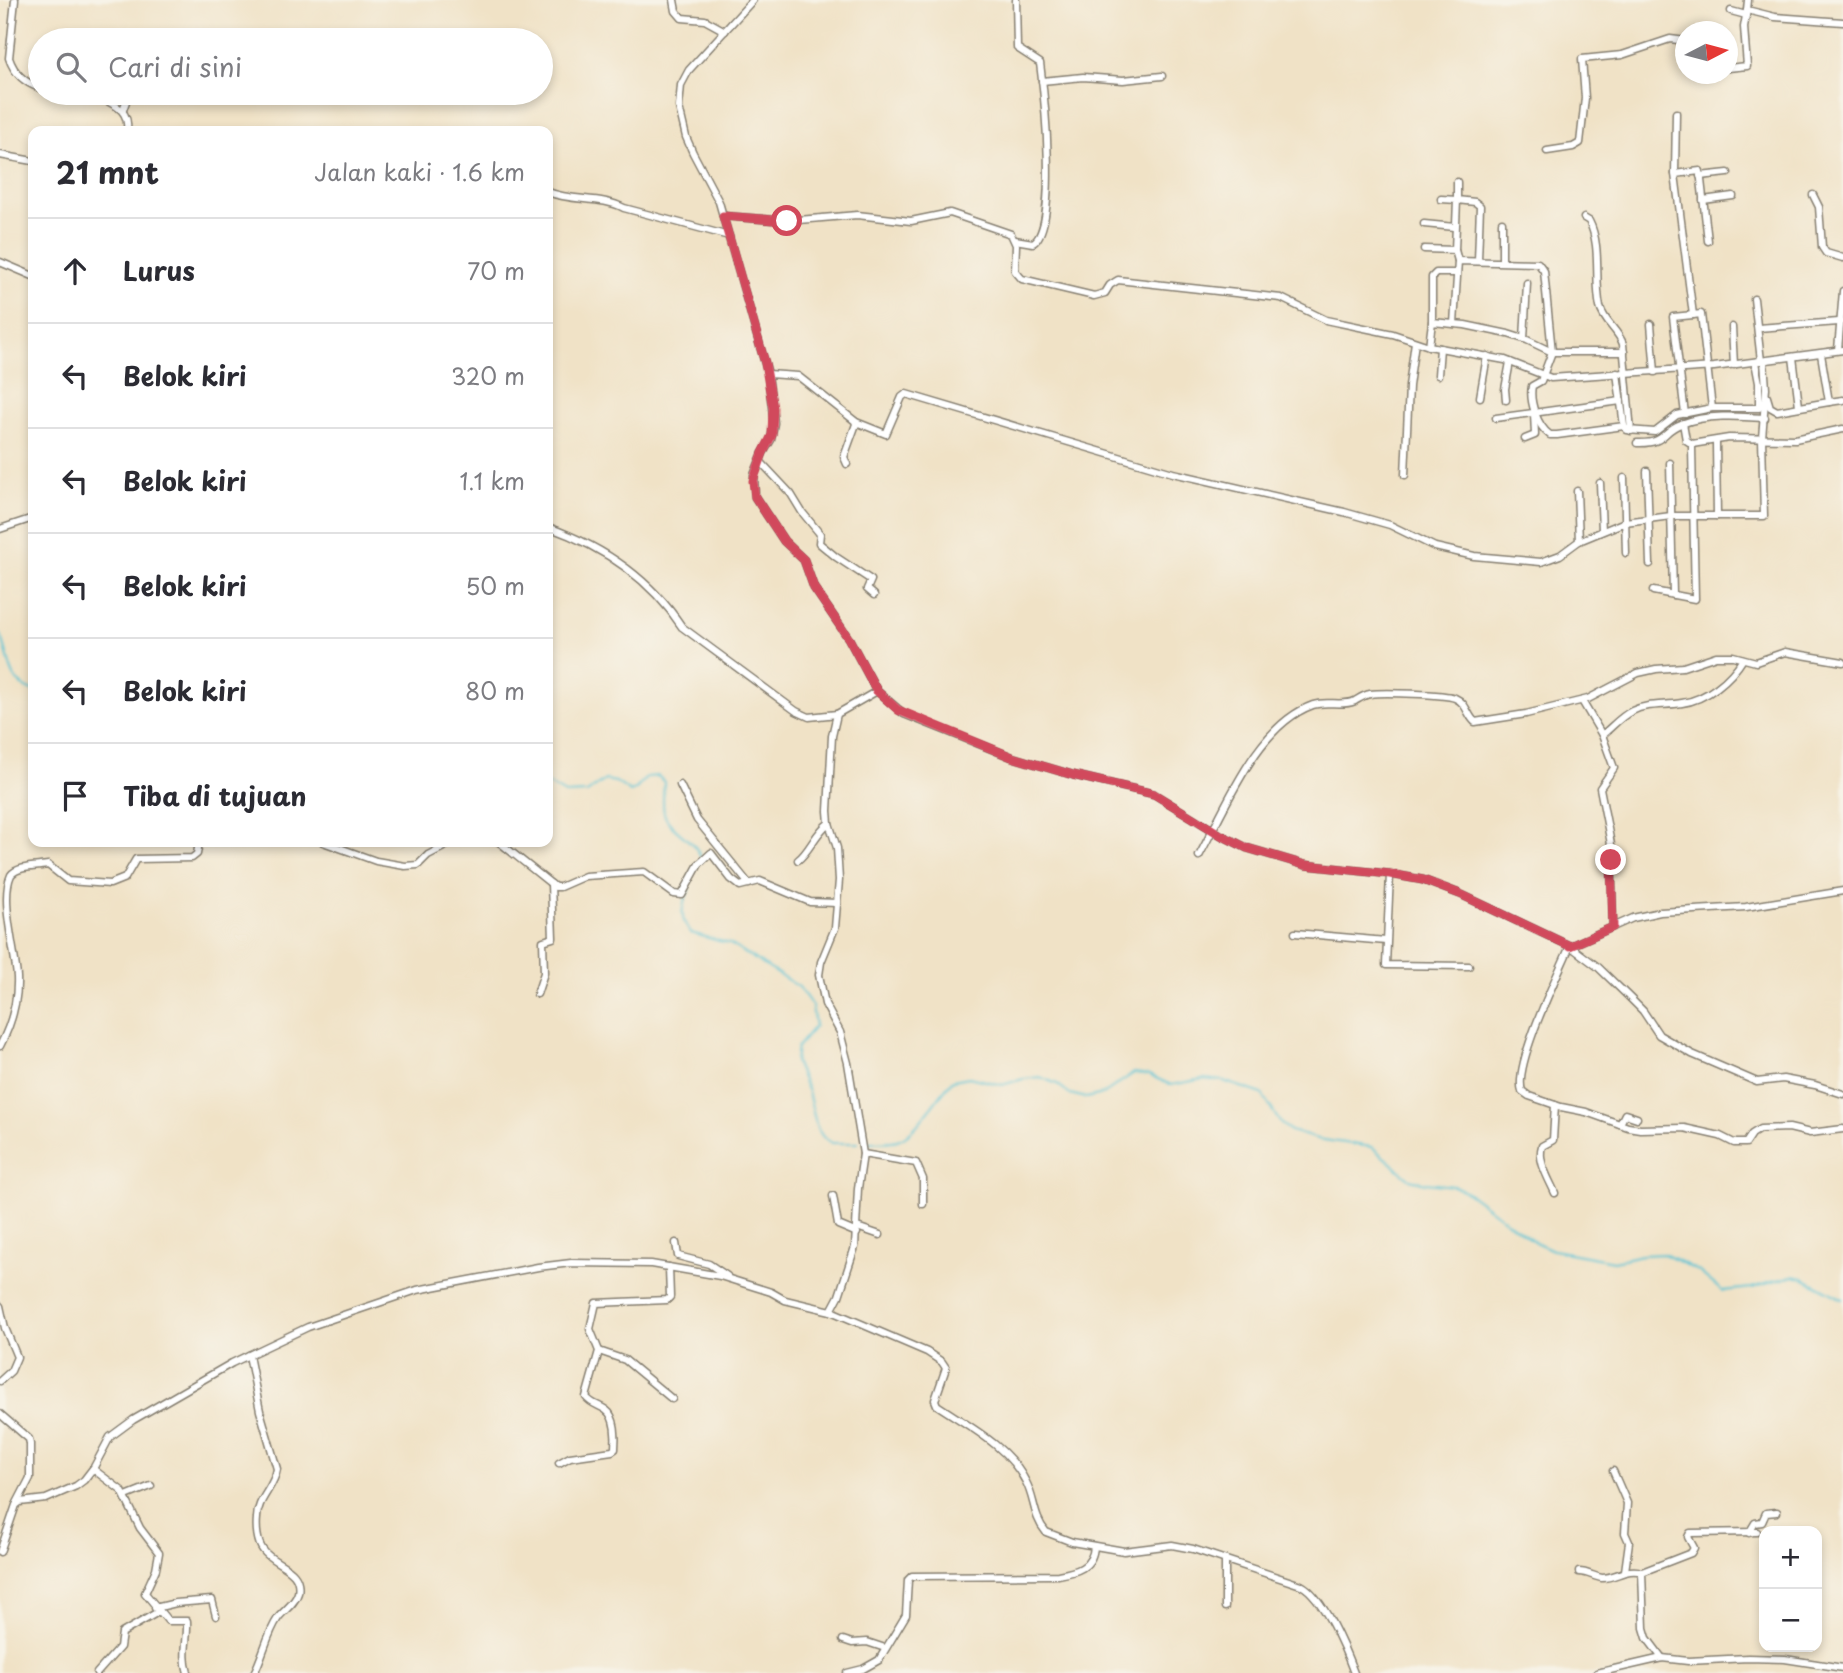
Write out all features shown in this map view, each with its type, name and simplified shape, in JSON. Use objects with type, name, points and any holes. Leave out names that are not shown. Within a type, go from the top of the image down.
[{"type":"street","points":[[15,0],[9,48],[11,66],[28,82]]},
{"type":"street","points":[[674,0],[676,11],[682,18],[705,20],[724,31]]},
{"type":"street","points":[[753,0],[684,79],[679,100],[686,137],[719,202],[768,374],[774,423],[771,440],[753,481],[755,497],[784,541],[804,560],[814,588],[849,639],[877,691],[904,714],[1012,757],[1154,794],[1247,848],[1325,868],[1423,880],[1460,894],[1570,946],[1598,967],[1630,998],[1660,1035],[1692,1054],[1757,1082],[1783,1079],[1843,1094]]},
{"type":"street","points":[[1015,240],[1036,243],[1045,212],[1048,146],[1040,61],[1017,48],[1016,0]]},
{"type":"street","points":[[1738,67],[1747,66],[1744,27],[1748,0]]},
{"type":"street","points":[[1731,11],[1843,22]]},
{"type":"street","points":[[1547,151],[1573,147],[1580,143],[1585,98],[1582,59],[1622,55],[1655,42],[1675,39]]},
{"type":"street","points":[[1042,82],[1083,77],[1123,80],[1162,76]]},
{"type":"street","points":[[114,105],[123,110],[127,126]]},
{"type":"street","points":[[123,110],[125,105]]},
{"type":"street","points":[[1676,113],[1675,174],[1693,315]]},
{"type":"street","points":[[0,155],[28,160]]},
{"type":"street","points":[[1675,174],[1700,171],[1708,242]]},
{"type":"street","points":[[1700,176],[1728,173]]},
{"type":"street","points":[[1454,324],[1458,261],[1455,250],[1457,182]]},
{"type":"street","points":[[553,194],[566,198],[611,201],[624,208],[729,236]]},
{"type":"street","points":[[1813,195],[1819,207],[1822,247],[1826,253],[1843,258]]},
{"type":"street","points":[[1703,200],[1733,196]]},
{"type":"street","points":[[1441,199],[1480,204],[1478,260]]},
{"type":"street","points":[[723,216],[787,221],[857,215],[911,221],[950,213],[1009,233],[1015,240],[1016,274],[1023,279],[1094,296],[1105,293],[1110,285],[1118,280],[1224,293],[1268,295],[1281,298],[1322,319],[1393,334],[1429,346],[1487,356],[1556,379],[1707,368],[1840,350],[1839,322],[1843,291]]},
{"type":"street","points":[[1584,218],[1590,220],[1594,233],[1601,310],[1620,336],[1624,352],[1621,373],[1624,426]]},
{"type":"street","points":[[1502,222],[1502,260]]},
{"type":"street","points":[[1424,224],[1455,226]]},
{"type":"street","points":[[1424,249],[1455,250]]},
{"type":"street","points":[[1458,261],[1535,261],[1544,271],[1552,352],[1540,382],[1531,388],[1531,400],[1535,413],[1550,435],[1624,426],[1631,431],[1655,432],[1674,416],[1713,408],[1759,408],[1760,362],[1754,299]]},
{"type":"street","points":[[0,262],[28,274]]},
{"type":"street","points":[[1429,346],[1432,277],[1436,273],[1456,273]]},
{"type":"street","points":[[1524,339],[1527,283]]},
{"type":"street","points":[[1685,414],[1673,317],[1702,314],[1713,408]]},
{"type":"street","points":[[1432,322],[1524,339],[1552,352],[1624,352]]},
{"type":"street","points":[[1758,328],[1839,322]]},
{"type":"street","points":[[1651,324],[1655,372]]},
{"type":"street","points":[[1732,327],[1734,365]]},
{"type":"street","points":[[1405,475],[1409,386],[1415,342]]},
{"type":"street","points":[[1438,375],[1440,348]]},
{"type":"street","points":[[1821,354],[1829,402]]},
{"type":"street","points":[[1480,397],[1487,356]]},
{"type":"street","points":[[1793,357],[1799,406]]},
{"type":"street","points":[[1506,400],[1505,389],[1510,362]]},
{"type":"street","points":[[768,374],[798,376],[856,422],[886,434],[901,397],[906,394],[1173,473],[1378,522],[1435,547],[1474,556],[1541,562],[1560,555],[1579,541],[1625,522],[1671,516],[1764,516],[1762,438],[1765,391],[1760,362]]},
{"type":"street","points":[[1621,373],[1631,431]]},
{"type":"street","points":[[1765,391],[1773,410],[1783,411],[1843,400]]},
{"type":"street","points":[[1496,418],[1621,401]]},
{"type":"street","points":[[1525,439],[1535,435],[1535,413]]},
{"type":"street","points":[[1637,443],[1659,440],[1683,423],[1713,417],[1765,418]]},
{"type":"street","points":[[847,464],[844,457],[856,422]]},
{"type":"street","points":[[1683,423],[1689,444],[1729,438],[1795,439],[1843,429]]},
{"type":"street","points":[[1716,443],[1717,516]]},
{"type":"street","points":[[1653,591],[1695,599],[1692,447]]},
{"type":"street","points":[[760,461],[791,494],[820,534],[819,542],[836,557],[872,580],[867,589],[874,595]]},
{"type":"street","points":[[1670,463],[1672,595]]},
{"type":"street","points":[[1647,471],[1650,564]]},
{"type":"street","points":[[1624,478],[1626,553]]},
{"type":"street","points":[[1600,483],[1602,531]]},
{"type":"street","points":[[1577,491],[1579,541]]},
{"type":"street","points":[[0,529],[28,520]]},
{"type":"street","points":[[553,529],[589,544],[621,564],[670,609],[682,626],[796,711],[809,717],[837,714],[877,691]]},
{"type":"street","points":[[1199,856],[1222,808],[1261,749],[1285,721],[1314,705],[1346,704],[1372,694],[1445,696],[1461,702],[1475,722],[1582,701],[1603,693],[1638,673],[1683,667],[1716,656],[1756,662],[1785,652],[1843,662]]},
{"type":"street","points":[[1602,735],[1632,711],[1697,699],[1728,679],[1743,659]]},
{"type":"street","points":[[1582,701],[1602,735],[1614,768],[1600,788],[1611,844],[1613,927]]},
{"type":"street","points":[[831,1311],[847,1272],[857,1230],[858,1188],[863,1154],[848,1063],[840,1032],[825,1004],[819,975],[821,962],[835,928],[840,864],[829,823],[831,747],[837,714]]},
{"type":"street","points":[[680,785],[697,820],[749,884]]},
{"type":"street","points":[[797,860],[802,858],[811,842],[829,823]]},
{"type":"street","points":[[0,1046],[7,1032],[16,993],[12,943],[5,919],[5,900],[11,875],[19,869],[48,865],[68,881],[110,884],[125,878],[136,859],[192,858],[197,854],[198,847]]},
{"type":"street","points":[[337,847],[376,861],[405,866],[418,865],[428,855],[443,847]]},
{"type":"street","points":[[505,847],[551,884],[560,887],[585,876],[644,872],[674,894],[682,895],[699,864],[708,854],[714,854],[740,886],[760,881],[810,902],[837,903]]},
{"type":"street","points":[[1390,874],[1386,965],[1469,966]]},
{"type":"street","points":[[537,994],[544,973],[543,941],[553,937],[551,884]]},
{"type":"street","points":[[0,890],[5,900]]},
{"type":"street","points":[[1843,891],[1746,907],[1660,912],[1633,918],[1570,946],[1540,1014],[1520,1074],[1520,1086],[1524,1093],[1555,1105],[1640,1129],[1684,1128],[1741,1144],[1746,1143],[1752,1134],[1760,1129],[1789,1128],[1810,1132],[1843,1129]]},
{"type":"street","points":[[1295,933],[1385,941]]},
{"type":"street","points":[[1555,1105],[1553,1140],[1542,1146],[1540,1152],[1555,1193]]},
{"type":"street","points":[[1620,1124],[1625,1114],[1637,1118]]},
{"type":"street","points":[[863,1154],[916,1163],[923,1180],[923,1204]]},
{"type":"street","points":[[833,1196],[838,1225],[880,1235]]},
{"type":"street","points":[[676,1243],[677,1255],[709,1264],[731,1280]]},
{"type":"street","points":[[16,1505],[20,1502],[46,1499],[67,1491],[84,1480],[93,1469],[110,1437],[163,1401],[248,1355],[320,1322],[437,1284],[571,1263],[651,1264],[731,1280],[771,1292],[785,1300],[831,1311],[907,1343],[942,1362],[946,1368],[936,1400],[937,1405],[974,1428],[1011,1458],[1028,1485],[1034,1512],[1046,1532],[1094,1546],[1124,1551],[1172,1545],[1194,1549],[1309,1588],[1335,1627],[1354,1673]]},
{"type":"street","points":[[559,1463],[570,1457],[615,1449],[611,1416],[608,1411],[589,1402],[586,1397],[599,1351],[590,1329],[596,1303],[667,1300],[670,1297],[669,1267]]},
{"type":"street","points":[[0,1306],[5,1328],[17,1357],[11,1371],[0,1381]]},
{"type":"street","points":[[599,1351],[625,1360],[672,1399]]},
{"type":"street","points":[[248,1355],[260,1411],[277,1469],[276,1477],[258,1506],[257,1532],[261,1548],[268,1556],[290,1569],[296,1575],[298,1584],[295,1599],[278,1619],[254,1673]]},
{"type":"street","points":[[0,1414],[29,1439],[30,1444],[30,1478],[16,1505],[0,1552]]},
{"type":"street","points":[[93,1469],[118,1486],[126,1496],[139,1528],[159,1553],[156,1569],[145,1592],[167,1621],[187,1621],[184,1660],[188,1673]]},
{"type":"street","points":[[1613,1471],[1628,1503],[1625,1533],[1629,1542],[1625,1571]]},
{"type":"street","points":[[126,1496],[151,1486]]},
{"type":"street","points":[[1579,1572],[1588,1572],[1601,1578],[1625,1571],[1642,1572],[1691,1553],[1694,1548],[1688,1536],[1690,1534],[1753,1533],[1755,1523],[1762,1522],[1766,1513],[1777,1512]]},
{"type":"street","points":[[847,1673],[879,1660],[906,1615],[908,1580],[912,1576],[1058,1575],[1077,1572],[1092,1558],[1094,1546]]},
{"type":"street","points":[[1224,1560],[1225,1607]]},
{"type":"street","points":[[1642,1572],[1644,1629],[1647,1638],[1662,1658]]},
{"type":"street","points":[[97,1673],[120,1647],[121,1633],[157,1610],[176,1603],[212,1600],[216,1616]]},
{"type":"street","points":[[843,1640],[852,1643],[867,1642],[885,1648]]},
{"type":"street","points":[[1597,1673],[1662,1658],[1688,1661],[1748,1658],[1785,1660],[1843,1668]]},
{"type":"waterway","points":[[0,633],[14,675],[18,682],[28,689]]},
{"type":"waterway","points":[[553,787],[565,794],[587,793],[605,780],[616,782],[630,792],[647,777],[658,776],[664,782],[665,816],[673,828],[695,847],[701,859]]},
{"type":"waterway","points":[[689,889],[682,912],[684,922],[691,933],[730,944],[799,987],[812,1006],[815,1026],[797,1047],[795,1062],[808,1092],[817,1128],[823,1137],[832,1143],[858,1143]]},
{"type":"waterway","points":[[864,1142],[893,1141],[904,1137],[919,1123],[953,1080],[969,1077],[1002,1085],[1040,1077],[1057,1084],[1070,1094],[1086,1098],[1103,1094],[1134,1073],[1149,1075],[1171,1085],[1203,1079],[1223,1081],[1262,1094],[1281,1124],[1291,1131],[1317,1139],[1372,1147],[1410,1179],[1454,1186],[1467,1192],[1535,1242],[1553,1250],[1613,1261],[1664,1254],[1698,1271],[1722,1291],[1752,1288],[1792,1276],[1803,1278],[1843,1299]]},
{"type":"route","points":[[787,221],[723,216],[768,374],[773,408],[771,440],[754,475],[755,497],[784,541],[804,560],[814,588],[849,639],[877,691],[898,710],[1012,757],[1154,794],[1247,848],[1305,865],[1423,880],[1460,894],[1570,946],[1613,927],[1611,860]]}]
